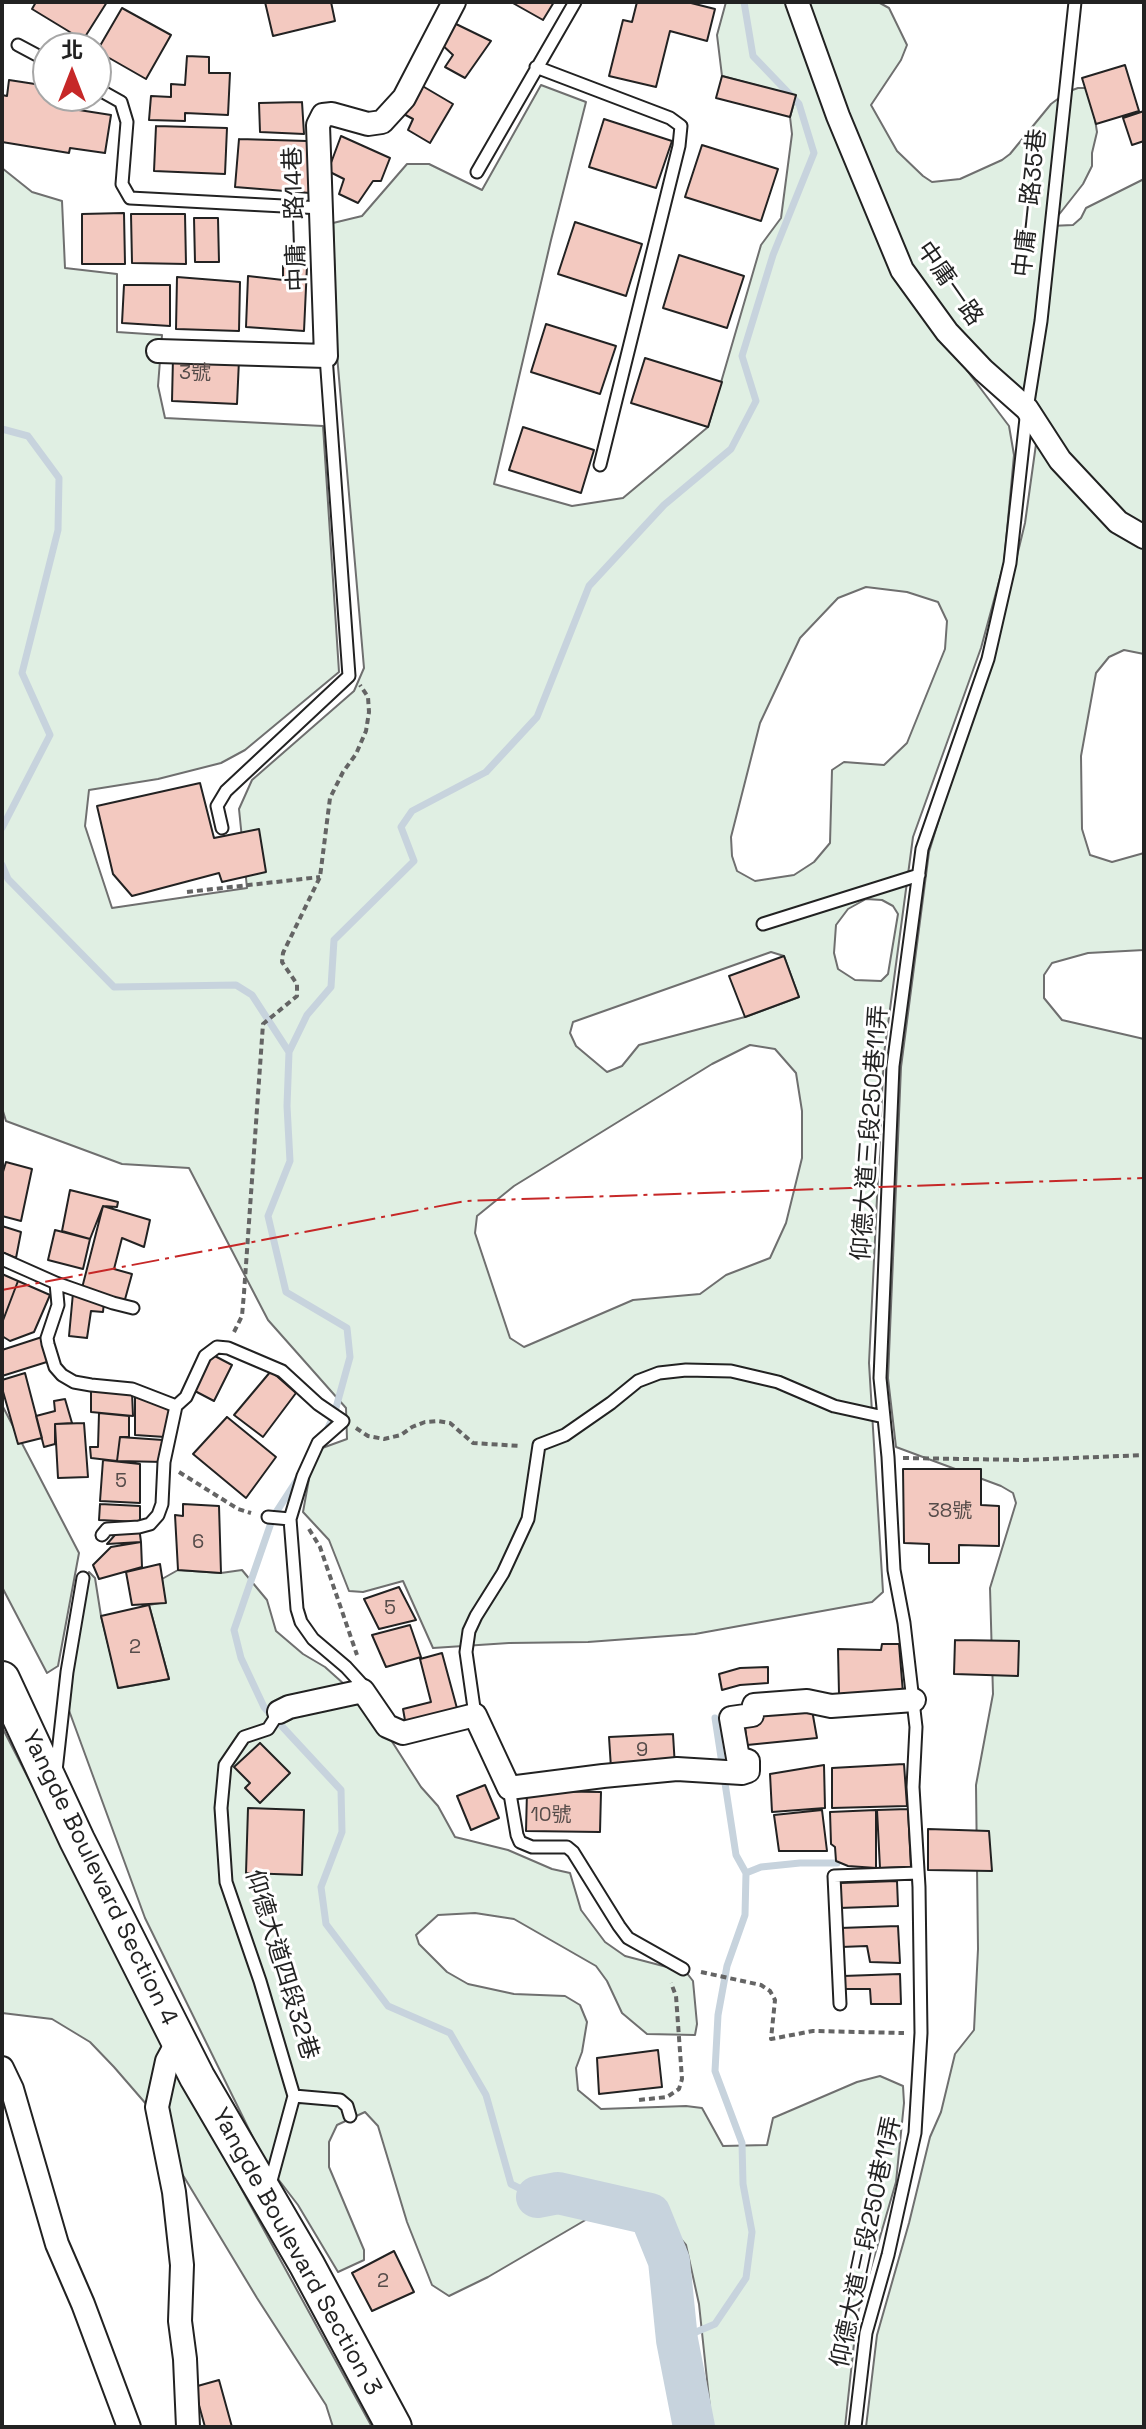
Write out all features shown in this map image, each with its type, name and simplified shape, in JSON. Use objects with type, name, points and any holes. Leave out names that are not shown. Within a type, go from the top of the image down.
[{"type":"main road","name":"Yangde Boulevard Section 4","points":[[2,1679],[197,2077]]},
{"type":"main road","name":"Yangde Boulevard Section 3","points":[[197,2077],[307,2265],[394,2427]]},
{"type":"street","name":"中庸一路14巷","points":[[326,356],[318,125],[323,115],[332,114],[368,124],[382,122],[404,98],[454,2]]},
{"type":"street","name":"中庸一路","points":[[797,2],[838,116],[902,270],[947,332],[983,370],[1027,409],[1060,460],[1118,522],[1144,537]]},
{"type":"street","points":[[158,351],[326,356]]},
{"type":"street","name":"仰德大道四段32巷","points":[[273,1720],[289,1707],[363,1691],[387,1726]]},
{"type":"street","points":[[387,1726],[403,1733],[475,1715],[509,1788],[677,1769],[742,1773],[748,1771],[748,1761],[738,1758],[731,1718],[752,1715],[754,1705],[807,1701],[831,1706],[914,1700]]},
{"type":"street","points":[[179,2039],[167,2061],[157,2107],[174,2192],[182,2265],[180,2321],[188,2427]]},
{"type":"street","points":[[2,2068],[12,2089],[57,2244],[129,2427]]},
{"type":"lane","points":[[477,172],[575,2]]},
{"type":"lane","name":"中庸一路35巷","points":[[1027,409],[1041,321],[1075,2]]},
{"type":"lane","points":[[18,45],[32,52]]},
{"type":"lane","points":[[536,67],[670,118],[681,126],[679,146],[600,465]]},
{"type":"lane","points":[[112,97],[121,102],[127,122],[122,184],[130,198],[323,208]]},
{"type":"lane","points":[[222,828],[217,806],[226,791],[349,676],[326,356]]},
{"type":"lane","name":"仰德大道三段250巷11弄","points":[[855,2427],[866,2333],[888,2255],[915,2133],[921,2033],[913,1787],[916,1727],[904,1623],[894,1570],[880,1378],[893,1066],[922,849],[988,659],[1010,563],[1027,409]]},
{"type":"lane","points":[[763,924],[919,875]]},
{"type":"lane","points":[[2,1259],[101,1300],[133,1308]]},
{"type":"lane","points":[[56,1283],[58,1305],[47,1338],[51,1358],[62,1375],[74,1382],[132,1389],[176,1406]]},
{"type":"lane","points":[[102,1535],[107,1529],[150,1524],[158,1515],[162,1504],[164,1462],[176,1406],[186,1397],[205,1356],[217,1347],[228,1348],[282,1371],[343,1421],[318,1443],[287,1518],[297,1609],[301,1622],[313,1639],[364,1687],[387,1726]]},
{"type":"lane","points":[[475,1715],[466,1652],[469,1631],[503,1573],[528,1519],[539,1445],[565,1435],[638,1381],[659,1373],[686,1370],[731,1371],[778,1382],[834,1406],[884,1417]]},
{"type":"lane","points":[[268,1517],[287,1518]]},
{"type":"lane","points":[[54,1790],[67,1672],[83,1578]]},
{"type":"lane","name":"仰德大道四段32巷","points":[[267,2196],[294,2096],[260,1981],[226,1882],[221,1808],[225,1765],[244,1737],[273,1720]]},
{"type":"lane","points":[[509,1788],[520,1842],[532,1847],[567,1847],[628,1938],[683,1969]]},
{"type":"lane","points":[[840,2004],[834,1876],[918,1873]]},
{"type":"lane","name":"仰德大道四段32巷","points":[[294,2096],[340,2100],[347,2106],[350,2116]]},
{"type":"path","points":[[228,1348],[242,1316],[263,1024],[297,996],[297,984],[282,962],[283,953],[320,877],[330,798],[366,731],[368,697],[349,676]]},
{"type":"path","points":[[187,892],[320,877]]},
{"type":"path","points":[[343,1421],[368,1436],[384,1439],[401,1435],[425,1422],[438,1421],[450,1423],[473,1443],[519,1447],[539,1445]]},
{"type":"path","points":[[888,1457],[1024,1460],[1144,1455]]},
{"type":"path","points":[[164,1462],[238,1509],[268,1517]]},
{"type":"path","points":[[287,1518],[299,1521],[313,1533],[320,1547],[355,1646],[364,1687]]},
{"type":"path","points":[[639,2100],[667,2097],[679,2089],[682,2079],[676,1996],[665,1967],[761,1985],[770,1991],[775,2000],[771,2039],[813,2031],[921,2033]]},
{"type":"green space","points":[[726,2],[789,2],[894,274],[1009,426],[1014,455],[1004,563],[981,648],[913,837],[884,1054],[869,1363],[883,1592],[872,1602],[695,1634],[433,1648],[403,1581],[363,1592],[349,1591],[329,1540],[303,1512],[314,1451],[347,1439],[346,1408],[268,1320],[189,1168],[122,1164],[6,1121],[2,1108],[2,168],[32,192],[62,201],[65,268],[117,274],[117,332],[162,335],[158,386],[165,418],[323,426],[339,672],[245,750],[221,763],[158,779],[89,790],[85,826],[112,908],[247,888],[239,809],[252,780],[354,691],[364,668],[337,355],[333,223],[362,216],[407,164],[429,164],[482,190],[541,85],[586,102],[494,484],[572,506],[623,498],[708,427],[761,245],[781,218],[792,134],[790,117],[796,96],[722,76],[717,35]],"holes":[[[866,587],[907,592],[938,602],[947,621],[945,649],[907,743],[884,765],[844,762],[832,770],[830,843],[814,862],[794,875],[755,881],[737,871],[731,837],[760,723],[800,638],[838,598]],[[866,899],[882,900],[893,906],[898,914],[888,974],[881,981],[855,980],[838,969],[834,953],[836,925],[848,909]],[[771,952],[784,956],[799,997],[745,1017],[639,1045],[622,1066],[607,1072],[576,1046],[570,1033],[573,1022]],[[750,1045],[775,1049],[796,1073],[802,1111],[802,1158],[786,1223],[770,1258],[726,1275],[700,1294],[633,1300],[524,1347],[510,1338],[475,1233],[477,1216],[514,1186],[712,1064]]]},
{"type":"green space","points":[[801,2],[878,2],[889,8],[907,45],[901,60],[871,105],[897,151],[932,182],[960,179],[1002,160],[1051,104],[1078,88],[1090,88],[1097,132],[1092,166],[1083,184],[1050,226],[1073,225],[1086,208],[1144,179],[1144,654],[1124,650],[1109,657],[1096,673],[1081,756],[1082,829],[1090,855],[1112,862],[1144,853],[1144,950],[1088,953],[1052,963],[1044,975],[1044,998],[1062,1020],[1144,1039],[1144,2427],[866,2427],[877,2335],[930,2137],[941,2112],[955,2054],[974,2030],[978,1949],[976,1785],[993,1694],[990,1588],[1016,1503],[1013,1493],[1001,1486],[896,1447],[888,1378],[901,1067],[929,852],[1008,593],[1025,523],[1037,437],[910,264]]},
{"type":"green space","points":[[2,1405],[79,1553],[58,1666],[47,1673],[2,1587]]},
{"type":"green space","points":[[178,1570],[221,1573],[242,1570],[267,1600],[276,1631],[354,1693],[438,1806],[455,1837],[508,1850],[552,1869],[570,1873],[581,1910],[605,1942],[625,1956],[686,1972],[693,1981],[697,2024],[695,2035],[647,2034],[622,2013],[596,1966],[514,1919],[475,1913],[438,1915],[416,1935],[419,1944],[447,1972],[468,1984],[514,1994],[565,1996],[580,2005],[587,2022],[576,2068],[578,2090],[601,2109],[702,2108],[723,2146],[767,2145],[773,2118],[857,2082],[880,2076],[903,2086],[896,2182],[857,2316],[845,2427],[712,2427],[699,2304],[686,2245],[646,2198],[606,2208],[488,2277],[449,2296],[432,2285],[407,2222],[378,2126],[365,2112],[337,2125],[329,2142],[329,2167],[364,2250],[364,2260],[338,2272],[298,2205],[265,2162],[145,1918],[67,1705],[89,1572],[95,1578],[119,1688],[169,1679],[149,1605],[165,1602],[162,1579]]},
{"type":"green space","points":[[2,1727],[202,2117],[372,2427],[333,2427],[326,2405],[178,2167],[153,2112],[114,2067],[90,2042],[52,2019],[2,2013]]},
{"type":"building","points":[[36,2],[107,2],[88,32],[70,32],[32,9]]},
{"type":"building","points":[[265,2],[331,2],[335,21],[273,36]]},
{"type":"building","points":[[511,2],[554,2],[543,20]]},
{"type":"building","points":[[637,2],[687,2],[715,9],[707,41],[670,31],[656,87],[609,76],[623,20],[632,22]]},
{"type":"building","points":[[122,8],[171,35],[146,79],[112,60],[112,32],[108,32]]},
{"type":"building","points":[[454,23],[491,41],[465,78],[445,67],[453,55],[439,42]]},
{"type":"building","points":[[187,56],[209,57],[209,73],[230,73],[228,115],[185,113],[185,121],[149,120],[151,96],[171,97],[171,84],[185,85]]},
{"type":"building","points":[[1125,65],[1139,111],[1096,124],[1082,78]]},
{"type":"building","points":[[722,76],[796,95],[790,117],[716,98]]},
{"type":"building","points":[[9,80],[32,84],[32,112],[111,115],[105,153],[70,148],[69,153],[2,142],[2,95],[7,96]]},
{"type":"building","points":[[419,84],[453,104],[430,143],[408,130],[413,119],[400,112]]},
{"type":"building","points":[[302,102],[304,134],[260,132],[259,103]]},
{"type":"building","points":[[1144,111],[1144,141],[1132,145],[1123,118]]},
{"type":"building","points":[[604,119],[672,141],[656,188],[589,167]]},
{"type":"building","points":[[156,126],[227,128],[225,174],[154,171]]},
{"type":"building","points":[[341,136],[390,158],[381,181],[373,181],[358,203],[339,194],[344,179],[328,171]]},
{"type":"building","points":[[239,139],[307,141],[310,193],[235,187]]},
{"type":"building","points":[[702,145],[778,169],[761,221],[685,197]]},
{"type":"building","points":[[124,213],[125,264],[82,264],[82,214]]},
{"type":"building","points":[[131,214],[185,214],[186,264],[132,263]]},
{"type":"building","points":[[194,218],[218,218],[219,262],[195,262]]},
{"type":"building","points":[[575,222],[642,244],[626,296],[558,274]]},
{"type":"building","points":[[679,255],[744,276],[727,328],[663,308]]},
{"type":"building","points":[[283,266],[307,266],[304,331],[246,327],[248,276],[283,280]]},
{"type":"building","points":[[177,277],[240,282],[239,331],[176,329]]},
{"type":"building","points":[[124,285],[170,285],[170,326],[122,323]]},
{"type":"building","points":[[546,324],[616,346],[600,394],[531,372]]},
{"type":"building","points":[[173,357],[239,360],[237,404],[172,401]]},
{"type":"building","points":[[645,358],[722,382],[708,427],[631,403]]},
{"type":"building","points":[[523,427],[594,450],[581,493],[509,470]]},
{"type":"building","points":[[200,783],[214,838],[259,829],[266,872],[222,882],[219,873],[132,896],[113,874],[97,806]]},
{"type":"building","points":[[784,956],[799,997],[745,1017],[729,976]]},
{"type":"building","points":[[6,1162],[32,1169],[21,1221],[2,1216],[2,1175]]},
{"type":"building","points":[[70,1190],[118,1202],[117,1207],[103,1206],[90,1239],[62,1231]]},
{"type":"building","points":[[103,1206],[150,1220],[144,1247],[122,1238],[114,1269],[132,1274],[124,1303],[81,1292]]},
{"type":"building","points":[[2,1226],[21,1232],[16,1258],[2,1252]]},
{"type":"building","points":[[55,1230],[90,1239],[83,1269],[48,1260]]},
{"type":"building","points":[[2,1274],[18,1281],[2,1323]]},
{"type":"building","points":[[18,1281],[50,1295],[34,1332],[10,1341],[2,1336],[2,1323]]},
{"type":"building","points":[[73,1293],[104,1302],[103,1312],[91,1311],[87,1338],[69,1336]]},
{"type":"building","points":[[42,1337],[50,1361],[2,1376],[2,1350]]},
{"type":"building","points":[[211,1354],[232,1365],[214,1401],[193,1390]]},
{"type":"building","points":[[271,1371],[296,1393],[263,1437],[234,1415]]},
{"type":"building","points":[[25,1373],[42,1438],[18,1444],[2,1380]]},
{"type":"building","points":[[91,1389],[132,1392],[133,1416],[91,1412]]},
{"type":"building","points":[[135,1394],[171,1408],[165,1437],[135,1435]]},
{"type":"building","points":[[65,1399],[72,1423],[55,1424],[55,1444],[44,1447],[36,1416],[55,1411],[54,1401]]},
{"type":"building","points":[[99,1413],[129,1416],[129,1437],[120,1437],[117,1461],[91,1458],[90,1447],[98,1447]]},
{"type":"building","points":[[227,1417],[276,1457],[246,1498],[193,1454]]},
{"type":"building","points":[[84,1423],[88,1477],[58,1478],[55,1424]]},
{"type":"building","points":[[120,1437],[163,1440],[164,1462],[117,1461]]},
{"type":"building","points":[[103,1460],[140,1464],[140,1503],[100,1501]]},
{"type":"building","points":[[903,1469],[981,1469],[981,1505],[999,1506],[999,1546],[959,1545],[959,1563],[929,1563],[929,1544],[904,1543]]},
{"type":"building","points":[[100,1504],[140,1506],[140,1522],[99,1520]]},
{"type":"building","points":[[183,1504],[219,1506],[221,1573],[178,1570],[175,1515],[183,1516]]},
{"type":"building","points":[[122,1527],[139,1527],[141,1542],[107,1544]]},
{"type":"building","points":[[141,1542],[142,1567],[99,1579],[93,1565],[111,1547]]},
{"type":"building","points":[[160,1564],[166,1603],[132,1605],[126,1572]]},
{"type":"building","points":[[399,1587],[416,1620],[379,1629],[364,1599]]},
{"type":"building","points":[[149,1605],[169,1679],[118,1688],[101,1616]]},
{"type":"building","points":[[410,1625],[421,1657],[386,1667],[372,1635]]},
{"type":"building","points":[[955,1640],[1019,1641],[1018,1676],[954,1674]]},
{"type":"building","points":[[882,1644],[899,1644],[903,1693],[839,1694],[838,1649],[881,1650]]},
{"type":"building","points":[[442,1653],[458,1712],[406,1726],[403,1709],[431,1702],[420,1659]]},
{"type":"building","points":[[768,1667],[768,1683],[722,1690],[719,1674],[740,1668]]},
{"type":"building","points":[[812,1710],[817,1738],[747,1745],[744,1717]]},
{"type":"building","points":[[673,1734],[675,1767],[611,1768],[609,1737]]},
{"type":"building","points":[[260,1743],[290,1773],[260,1803],[245,1788],[250,1783],[234,1767]]},
{"type":"building","points":[[904,1764],[907,1806],[832,1808],[832,1768]]},
{"type":"building","points":[[824,1765],[825,1808],[772,1812],[770,1774]]},
{"type":"building","points":[[485,1785],[499,1818],[471,1830],[457,1796]]},
{"type":"building","points":[[527,1791],[601,1792],[600,1832],[526,1831]]},
{"type":"building","points":[[248,1808],[304,1810],[302,1875],[246,1873]]},
{"type":"building","points":[[908,1809],[911,1867],[880,1868],[877,1810]]},
{"type":"building","points":[[822,1810],[827,1851],[779,1851],[774,1815]]},
{"type":"building","points":[[876,1810],[876,1868],[848,1866],[836,1861],[835,1847],[831,1844],[830,1812]]},
{"type":"building","points":[[928,1829],[989,1831],[992,1871],[928,1870]]},
{"type":"building","points":[[897,1881],[898,1906],[839,1908],[840,1883]]},
{"type":"building","points":[[898,1926],[900,1963],[870,1962],[867,1946],[841,1947],[840,1928]]},
{"type":"building","points":[[900,1974],[901,2004],[871,2004],[870,1989],[844,1989],[843,1976]]},
{"type":"building","points":[[658,2050],[662,2087],[599,2094],[597,2058]]},
{"type":"building","points":[[394,2251],[414,2292],[372,2311],[352,2273]]},
{"type":"building","points":[[219,2380],[232,2427],[205,2427],[194,2387]]},
{"type":"waterway","points":[[289,1052],[307,1015],[331,987],[334,940],[414,861],[401,827],[412,811],[486,772],[537,717],[589,586],[664,505],[731,449],[756,401],[742,356],[773,255],[814,153],[799,104],[753,56],[744,2]]},
{"type":"waterway","points":[[2,429],[28,436],[59,478],[58,530],[22,673],[50,735],[2,828]]},
{"type":"waterway","points":[[2,865],[8,879],[114,987],[236,985],[252,995],[289,1052],[287,1106],[290,1161],[268,1216],[286,1292],[347,1328],[350,1357],[334,1415],[326,1432]]},
{"type":"waterway","points":[[299,1477],[273,1517],[234,1630],[241,1658],[264,1707],[341,1790],[342,1832],[321,1887],[326,1924],[388,2006],[450,2033],[486,2095],[511,2184],[537,2197]]},
{"type":"waterway","points":[[677,2340],[715,2324],[746,2278],[752,2232],[743,2184],[742,2143],[715,2071],[718,2015],[727,1966],[745,1915],[746,1873],[736,1855],[715,1718]]},
{"type":"waterway","points":[[746,1873],[761,1867],[837,1863]]},
{"type":"waterway","points":[[537,2197],[558,2193],[650,2214],[669,2261],[677,2340],[694,2427]]},
{"type":"power","points":[[2,1290],[466,1201],[1144,1178]]}]
